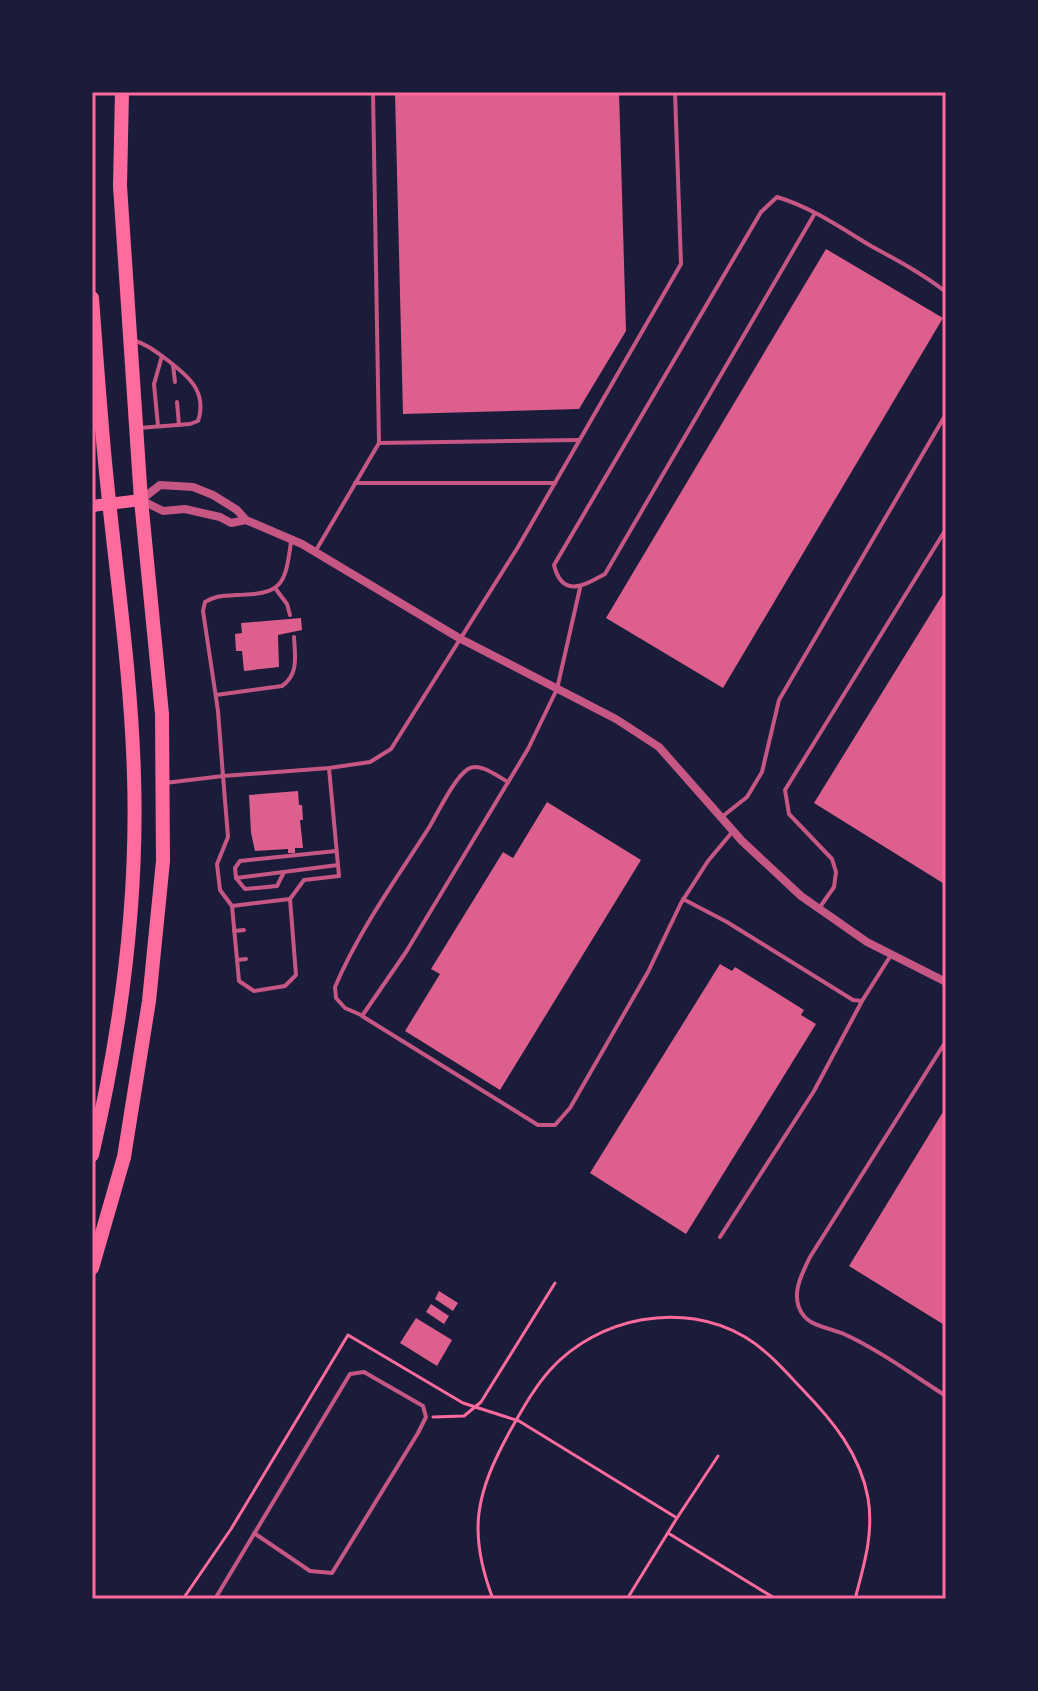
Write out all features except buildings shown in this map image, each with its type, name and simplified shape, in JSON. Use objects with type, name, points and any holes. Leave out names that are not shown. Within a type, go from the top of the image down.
[{"type":"main road","points":[[92,1268],[124,1157],[149,1001],[163,861],[162,714],[141,500],[120,186],[122,92]]},
{"type":"main road","points":[[92,298],[130,689],[135,779],[133,870],[121,1008],[105,1102],[92,1155]]},
{"type":"main road","points":[[92,506],[141,500]]},
{"type":"street","points":[[246,520],[231,523],[220,517],[185,509],[163,511],[141,500],[160,485],[193,487],[213,495],[237,510],[246,520],[292,539],[459,638],[616,719],[659,747],[771,870],[818,909],[891,955],[946,982]]},
{"type":"lane","points":[[315,552],[379,443],[373,92]]},
{"type":"lane","points":[[163,783],[370,762],[391,749],[518,547],[681,264],[675,92]]},
{"type":"lane","points":[[815,213],[605,574],[580,587],[564,584],[557,576],[554,565],[761,212],[777,197],[815,213],[933,281],[946,292]]},
{"type":"lane","points":[[130,339],[145,344],[190,377],[199,391],[201,411],[198,421],[136,428]]},
{"type":"lane","points":[[158,426],[154,384],[162,356]]},
{"type":"lane","points":[[173,365],[175,382]]},
{"type":"lane","points":[[177,402],[179,425]]},
{"type":"lane","points":[[721,818],[747,797],[762,772],[779,700],[946,414]]},
{"type":"lane","points":[[379,443],[579,440]]},
{"type":"lane","points":[[355,483],[555,483]]},
{"type":"lane","points":[[818,909],[834,887],[836,872],[832,859],[789,814],[785,790],[946,529]]},
{"type":"lane","points":[[292,539],[281,584],[261,594],[217,595],[205,602],[203,611],[216,695],[228,837],[217,864],[220,890],[232,906],[239,981],[254,991],[285,986],[296,975],[290,899],[304,880],[339,876],[329,768]]},
{"type":"lane","points":[[362,1016],[406,952],[528,749],[557,689],[580,587]]},
{"type":"lane","points":[[275,588],[287,604],[290,615]]},
{"type":"lane","points":[[216,695],[282,686],[296,668],[294,637]]},
{"type":"lane","points":[[508,782],[482,768],[466,770],[375,914],[335,987],[336,998],[345,1008],[538,1125],[555,1125],[570,1108],[648,972],[683,899],[733,831]]},
{"type":"lane","points":[[284,872],[277,886],[245,889],[236,878],[235,868],[240,861],[337,850]]},
{"type":"lane","points":[[236,878],[338,865]]},
{"type":"lane","points":[[232,906],[290,899]]},
{"type":"lane","points":[[683,899],[727,922],[833,990],[862,1001]]},
{"type":"lane","points":[[281,926],[292,925]]},
{"type":"lane","points":[[234,931],[244,930]]},
{"type":"lane","points":[[284,955],[294,954]]},
{"type":"lane","points":[[720,1237],[814,1091],[862,1001],[891,955]]},
{"type":"lane","points":[[237,960],[246,959]]},
{"type":"lane","points":[[946,1041],[810,1257],[797,1286],[797,1302],[805,1317],[820,1326],[843,1333],[946,1396]]},
{"type":"lane","points":[[215,1599],[254,1533],[350,1374],[364,1372],[423,1406],[426,1417],[332,1573],[310,1571],[254,1533]]},
{"type":"path","points":[[426,1417],[464,1416],[476,1408],[555,1283]]},
{"type":"path","points":[[493,1599],[479,1551],[478,1513],[491,1465],[516,1420],[551,1369],[579,1346],[608,1329],[633,1321],[689,1319],[703,1321],[744,1337],[766,1352],[839,1429],[858,1465],[868,1499],[870,1531],[855,1599]]},
{"type":"path","points":[[183,1599],[231,1529],[348,1335],[463,1403],[516,1420],[677,1518]]},
{"type":"path","points":[[627,1599],[718,1456]]},
{"type":"path","points":[[668,1533],[776,1599]]}]
